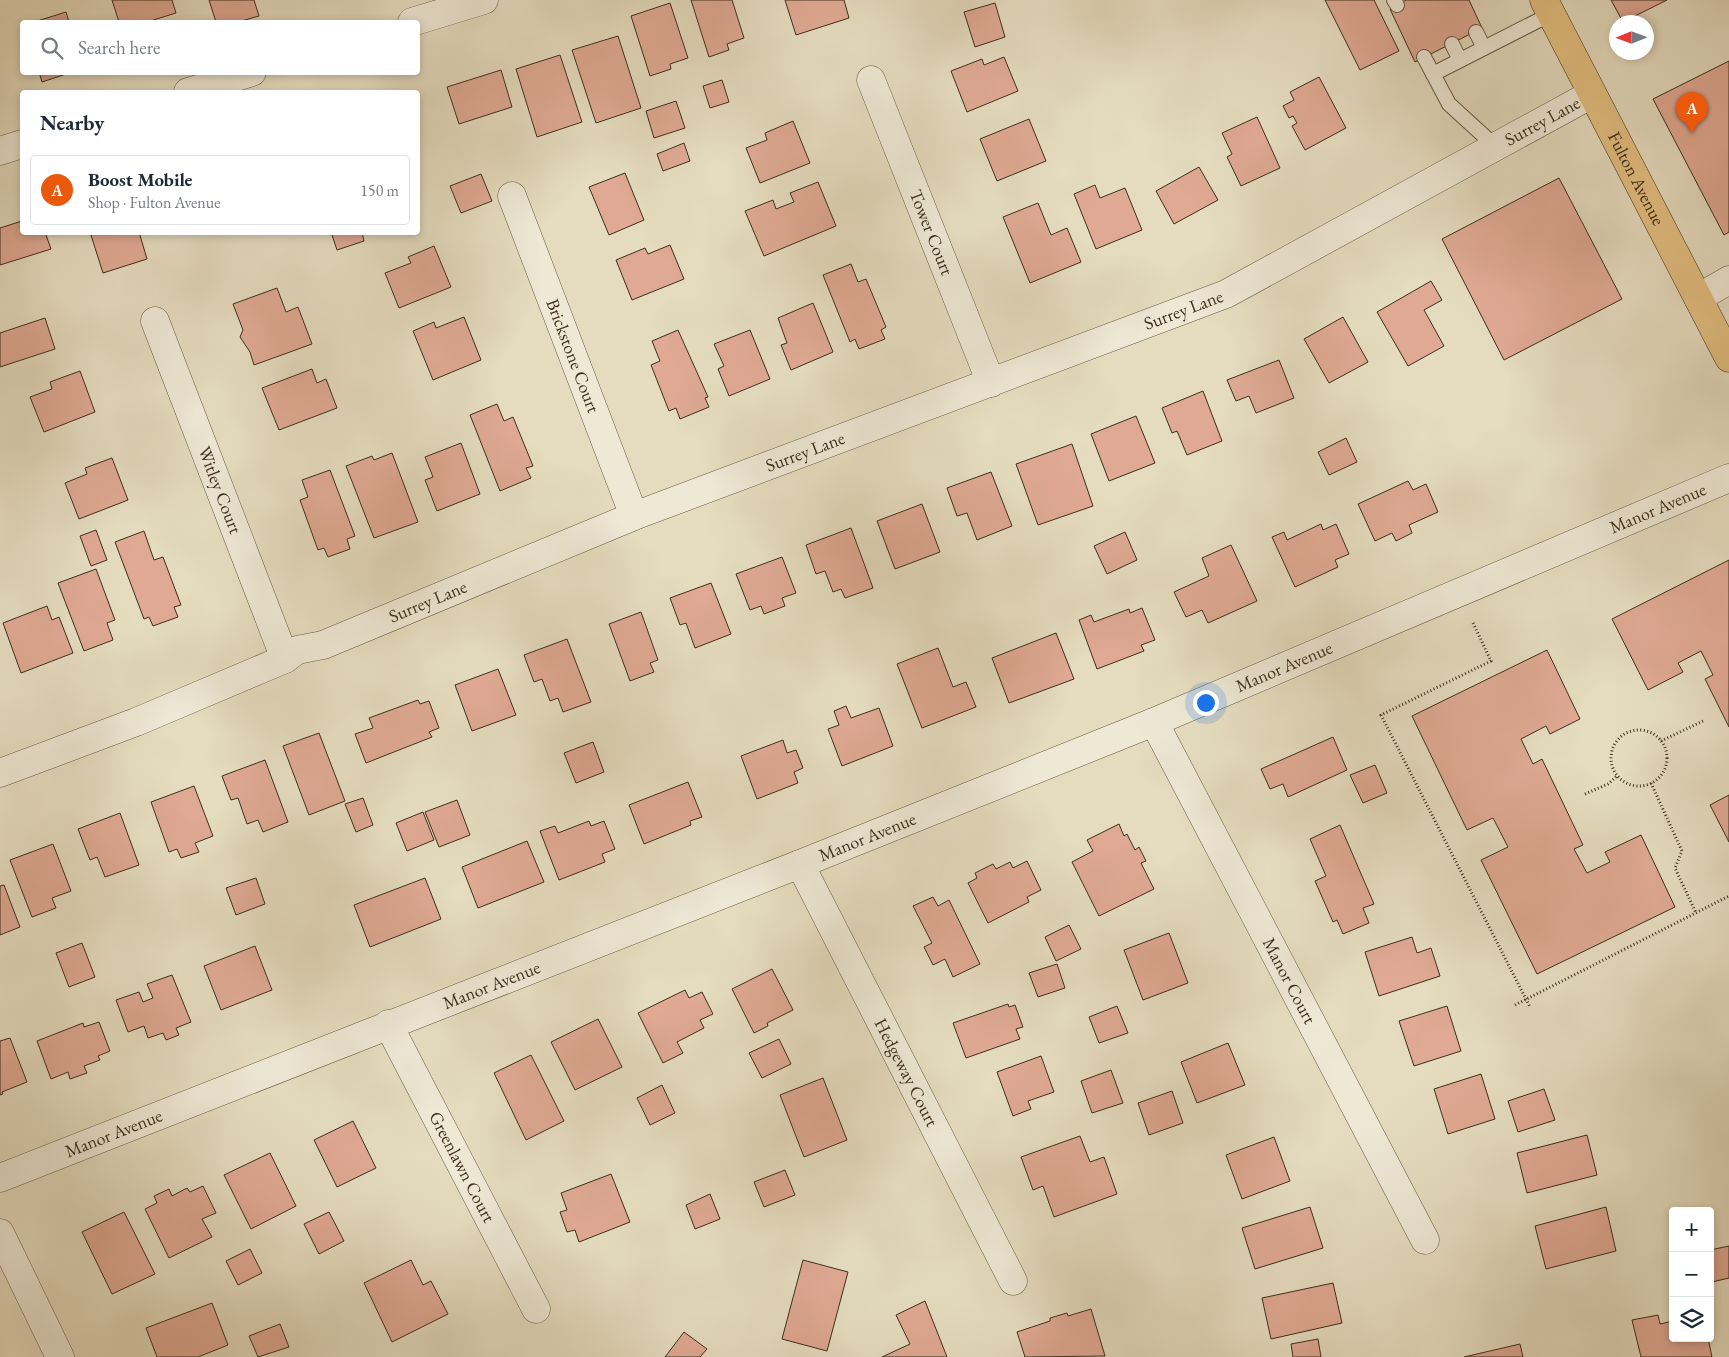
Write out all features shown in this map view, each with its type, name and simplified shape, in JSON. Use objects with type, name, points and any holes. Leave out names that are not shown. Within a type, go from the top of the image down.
[{"type":"main road","name":"Fulton Avenue","points":[[1548,7],[1729,358]]},
{"type":"street","points":[[419,20],[484,0]]},
{"type":"street","points":[[194,90],[242,75]]},
{"type":"street","name":"Tower Court","points":[[871,80],[991,383]]},
{"type":"street","name":"Surrey Lane","points":[[0,773],[136,722],[285,659],[298,650],[323,645],[634,516],[1226,294],[1592,94]]},
{"type":"street","points":[[0,151],[20,145]]},
{"type":"street","name":"Brickstone Court","points":[[512,196],[634,516]]},
{"type":"street","points":[[1698,298],[1729,280]]},
{"type":"street","name":"Witley Court","points":[[155,321],[285,659]]},
{"type":"street","name":"Manor Avenue","points":[[0,1178],[388,1024],[800,864],[1154,722],[1729,478]]},
{"type":"street","name":"Manor Court","points":[[1154,722],[1425,1240]]},
{"type":"street","name":"Hedgeway Court","points":[[800,864],[1013,1281]]},
{"type":"street","name":"Greenlawn Court","points":[[388,1024],[536,1309]]},
{"type":"street","points":[[0,1233],[60,1357]]},
{"type":"lane","points":[[1433,74],[1484,48],[1548,7]]},
{"type":"lane","points":[[1476,32],[1484,48]]},
{"type":"lane","points":[[1452,44],[1460,60]]},
{"type":"lane","points":[[1424,57],[1449,104],[1495,146]]},
{"type":"path","points":[[1473,622],[1491,661],[1382,715],[1530,1007]]},
{"type":"path","points":[[1661,741],[1703,721]]},
{"type":"path","points":[[1642,730],[1650,732],[1661,741],[1667,753],[1667,763],[1664,771],[1651,784],[1633,786],[1617,776],[1612,758],[1613,749],[1624,735],[1632,731],[1642,730]]},
{"type":"path","points":[[1585,794],[1608,784],[1617,776]]},
{"type":"path","points":[[1651,784],[1682,851],[1675,868],[1696,913]]},
{"type":"path","points":[[1515,1005],[1729,896]]},
{"type":"building","points":[[112,0],[172,0],[176,13],[153,20],[118,20]]},
{"type":"building","points":[[209,0],[254,0],[259,16],[245,20],[215,20]]},
{"type":"building","points":[[691,0],[732,0],[744,38],[727,44],[729,50],[709,57]]},
{"type":"building","points":[[785,0],[844,0],[849,18],[796,35]]},
{"type":"building","points":[[1325,0],[1374,0],[1399,51],[1360,70]]},
{"type":"building","points":[[1406,0],[1469,0],[1482,28],[1415,62],[1390,9]]},
{"type":"building","points":[[1611,0],[1667,0],[1637,15],[1619,15]]},
{"type":"building","points":[[670,3],[688,58],[670,64],[671,69],[650,76],[631,16]]},
{"type":"building","points":[[995,3],[1005,37],[975,47],[964,12]]},
{"type":"building","points":[[66,12],[68,20],[40,20]]},
{"type":"building","points":[[618,36],[641,108],[596,123],[572,50]]},
{"type":"building","points":[[560,55],[582,122],[537,137],[516,69]]},
{"type":"building","points":[[1004,57],[1018,91],[967,112],[951,71],[982,59],[984,65]]},
{"type":"building","points":[[1729,61],[1729,232],[1724,235],[1653,99]]},
{"type":"building","points":[[501,70],[512,107],[459,124],[447,87]]},
{"type":"building","points":[[40,75],[63,75],[42,82]]},
{"type":"building","points":[[1319,77],[1346,128],[1305,150],[1292,126],[1297,123],[1293,116],[1289,118],[1283,106],[1294,100],[1290,92]]},
{"type":"building","points":[[722,80],[729,102],[710,108],[703,86]]},
{"type":"building","points":[[676,101],[685,128],[654,138],[646,111]]},
{"type":"building","points":[[1257,117],[1280,168],[1241,186],[1227,157],[1232,154],[1222,133]]},
{"type":"building","points":[[1029,119],[1046,161],[997,181],[980,139]]},
{"type":"building","points":[[793,121],[810,163],[760,183],[746,148],[767,140],[765,133]]},
{"type":"building","points":[[684,143],[690,161],[663,171],[657,154]]},
{"type":"building","points":[[1199,167],[1218,200],[1174,224],[1156,191]]},
{"type":"building","points":[[625,173],[644,220],[609,235],[589,187]]},
{"type":"building","points":[[481,174],[492,201],[461,213],[450,186]]},
{"type":"building","points":[[1559,178],[1622,299],[1504,360],[1442,239]]},
{"type":"building","points":[[818,182],[836,226],[764,256],[745,211],[773,200],[776,209],[794,202],[790,193]]},
{"type":"building","points":[[1095,185],[1100,198],[1125,188],[1142,230],[1096,249],[1074,194]]},
{"type":"building","points":[[1038,203],[1051,235],[1067,228],[1081,262],[1030,283],[1003,217]]},
{"type":"building","points":[[20,222],[20,235],[46,235],[51,249],[0,265],[0,228]]},
{"type":"building","points":[[91,235],[140,235],[147,259],[103,273]]},
{"type":"building","points":[[332,235],[363,235],[364,241],[337,250]]},
{"type":"building","points":[[670,245],[684,279],[632,300],[616,260],[645,248],[648,254]]},
{"type":"building","points":[[434,246],[451,287],[399,308],[385,273],[411,263],[408,257]]},
{"type":"building","points":[[851,264],[858,282],[866,279],[886,327],[881,330],[885,339],[859,349],[855,339],[850,342],[823,275]]},
{"type":"building","points":[[1431,281],[1442,300],[1424,310],[1444,346],[1408,366],[1377,312]]},
{"type":"building","points":[[277,288],[286,312],[298,307],[312,344],[254,365],[250,352],[240,337],[243,330],[233,304]]},
{"type":"building","points":[[813,303],[833,352],[791,370],[781,345],[787,343],[778,318]]},
{"type":"building","points":[[464,317],[481,360],[433,380],[413,331],[434,322],[436,328]]},
{"type":"building","points":[[1343,317],[1368,362],[1329,383],[1304,339]]},
{"type":"building","points":[[45,318],[55,349],[0,367],[0,333]]},
{"type":"building","points":[[678,330],[708,397],[705,398],[709,407],[680,419],[676,408],[669,411],[651,365],[660,361],[652,341]]},
{"type":"building","points":[[750,330],[770,379],[729,396],[718,369],[724,366],[714,344]]},
{"type":"building","points":[[1279,360],[1294,398],[1256,413],[1249,396],[1236,401],[1227,380]]},
{"type":"building","points":[[312,369],[317,383],[326,379],[337,408],[279,430],[262,388]]},
{"type":"building","points":[[80,371],[95,412],[44,432],[30,397],[52,389],[50,382]]},
{"type":"building","points":[[1203,391],[1222,441],[1187,455],[1177,431],[1172,433],[1162,408]]},
{"type":"building","points":[[497,404],[504,421],[513,417],[533,466],[526,468],[531,478],[500,491],[470,415]]},
{"type":"building","points":[[1136,416],[1155,463],[1109,481],[1091,434]]},
{"type":"building","points":[[1346,438],[1357,462],[1329,475],[1318,452]]},
{"type":"building","points":[[461,443],[480,494],[437,511],[425,480],[433,477],[425,457]]},
{"type":"building","points":[[1072,444],[1093,506],[1038,525],[1016,464]]},
{"type":"building","points":[[392,453],[418,522],[374,538],[346,466],[372,456],[374,460]]},
{"type":"building","points":[[112,458],[128,500],[79,519],[65,483],[87,474],[85,468]]},
{"type":"building","points":[[330,470],[355,536],[347,539],[350,549],[328,557],[324,548],[318,550],[300,500],[308,497],[302,480]]},
{"type":"building","points":[[991,472],[1012,526],[977,540],[967,513],[957,516],[947,488]]},
{"type":"building","points":[[1408,481],[1413,490],[1426,484],[1438,512],[1409,525],[1412,533],[1396,541],[1392,533],[1375,541],[1358,504]]},
{"type":"building","points":[[922,504],[940,552],[895,569],[877,521]]},
{"type":"building","points":[[1321,524],[1323,530],[1336,524],[1349,554],[1335,560],[1338,567],[1295,587],[1272,537],[1284,532],[1287,540]]},
{"type":"building","points":[[851,528],[873,588],[845,598],[841,589],[833,592],[825,571],[816,574],[806,545]]},
{"type":"building","points":[[96,530],[107,560],[91,566],[80,536]]},
{"type":"building","points":[[144,531],[154,560],[163,557],[181,605],[174,607],[178,617],[153,626],[149,617],[144,619],[115,542]]},
{"type":"building","points":[[1125,532],[1137,560],[1107,574],[1094,546]]},
{"type":"building","points":[[1231,545],[1257,601],[1208,623],[1202,610],[1186,617],[1174,592],[1209,576],[1202,558]]},
{"type":"building","points":[[782,557],[796,593],[782,598],[785,606],[764,614],[761,606],[750,610],[736,574]]},
{"type":"building","points":[[1729,560],[1729,727],[1705,679],[1713,675],[1701,651],[1678,663],[1683,672],[1648,690],[1612,619]]},
{"type":"building","points":[[96,569],[115,620],[107,623],[113,640],[84,651],[58,583]]},
{"type":"building","points":[[711,583],[731,634],[695,648],[686,623],[680,625],[670,598]]},
{"type":"building","points":[[47,606],[52,620],[59,617],[73,653],[21,673],[3,623]]},
{"type":"building","points":[[1142,608],[1155,640],[1141,645],[1144,651],[1097,669],[1079,620],[1091,615],[1094,622],[1129,609],[1130,613]]},
{"type":"building","points":[[641,612],[658,660],[650,663],[654,672],[630,681],[609,624]]},
{"type":"building","points":[[1056,633],[1074,679],[1009,703],[992,658]]},
{"type":"building","points":[[567,639],[591,702],[563,712],[558,698],[550,701],[542,679],[534,682],[524,655]]},
{"type":"building","points":[[938,648],[953,687],[966,682],[976,707],[922,728],[897,664]]},
{"type":"building","points":[[1547,650],[1580,719],[1550,734],[1546,726],[1521,739],[1533,764],[1542,759],[1583,845],[1574,849],[1587,873],[1610,862],[1605,852],[1641,835],[1675,907],[1537,974],[1481,860],[1508,847],[1493,818],[1467,830],[1412,716]]},
{"type":"building","points":[[498,669],[516,715],[472,731],[455,685]]},
{"type":"building","points":[[418,700],[420,704],[429,701],[439,728],[429,732],[432,737],[366,763],[355,734],[373,728],[369,718]]},
{"type":"building","points":[[846,706],[851,718],[879,708],[893,746],[842,766],[828,729],[839,725],[834,711]]},
{"type":"building","points":[[319,733],[345,801],[309,815],[283,746]]},
{"type":"building","points":[[1333,737],[1347,770],[1288,797],[1283,784],[1270,789],[1261,769]]},
{"type":"building","points":[[783,740],[787,753],[796,750],[803,768],[794,772],[798,783],[757,799],[741,756]]},
{"type":"building","points":[[593,742],[604,772],[576,783],[564,753]]},
{"type":"building","points":[[265,760],[288,822],[263,832],[258,820],[247,824],[238,798],[231,800],[222,776]]},
{"type":"building","points":[[1375,765],[1387,793],[1363,803],[1350,775]]},
{"type":"building","points":[[688,782],[702,817],[690,821],[691,825],[644,844],[629,805]]},
{"type":"building","points":[[194,786],[213,836],[195,843],[199,852],[181,858],[177,849],[169,852],[151,802]]},
{"type":"building","points":[[1729,795],[1729,842],[1710,805]]},
{"type":"building","points":[[363,798],[373,825],[356,832],[345,804]]},
{"type":"building","points":[[457,800],[470,835],[439,847],[425,812]]},
{"type":"building","points":[[423,812],[434,840],[407,851],[396,823]]},
{"type":"building","points":[[120,813],[139,865],[105,877],[97,857],[90,860],[78,829]]},
{"type":"building","points":[[589,821],[591,826],[604,821],[615,849],[602,854],[605,862],[559,880],[540,831],[555,826],[558,833]]},
{"type":"building","points":[[1119,824],[1124,836],[1127,834],[1135,850],[1139,847],[1146,861],[1141,863],[1154,889],[1099,916],[1072,862],[1093,851],[1087,840]]},
{"type":"building","points":[[1340,825],[1374,904],[1363,908],[1369,923],[1343,934],[1337,920],[1333,922],[1315,881],[1326,876],[1310,839]]},
{"type":"building","points":[[527,841],[544,882],[478,908],[462,867]]},
{"type":"building","points":[[53,844],[71,891],[52,898],[56,908],[32,917],[10,860]]},
{"type":"building","points":[[1027,861],[1041,890],[1027,897],[1029,902],[988,923],[968,883],[977,878],[975,873],[993,864],[996,869],[1010,862],[1013,868]]},
{"type":"building","points":[[256,878],[265,904],[236,915],[226,888]]},
{"type":"building","points":[[425,878],[441,919],[370,947],[354,905]]},
{"type":"building","points":[[4,885],[20,927],[0,935],[0,886]]},
{"type":"building","points":[[933,897],[938,906],[949,900],[980,964],[953,977],[945,959],[933,965],[924,947],[932,943],[913,906]]},
{"type":"building","points":[[1069,925],[1081,949],[1056,961],[1045,937]]},
{"type":"building","points":[[1169,933],[1188,983],[1143,1000],[1124,950]]},
{"type":"building","points":[[1412,937],[1417,953],[1431,948],[1440,976],[1379,996],[1365,952]]},
{"type":"building","points":[[82,943],[95,977],[69,987],[56,953]]},
{"type":"building","points":[[255,946],[272,990],[221,1010],[204,966]]},
{"type":"building","points":[[1057,964],[1065,988],[1038,997],[1029,973]]},
{"type":"building","points":[[772,969],[793,1010],[767,1023],[768,1026],[754,1033],[732,989]]},
{"type":"building","points":[[172,975],[191,1022],[176,1028],[179,1035],[166,1040],[163,1033],[148,1038],[144,1026],[128,1032],[116,1000],[139,992],[143,1002],[153,998],[147,984]]},
{"type":"building","points":[[685,990],[689,998],[702,992],[713,1014],[700,1020],[704,1028],[677,1042],[683,1053],[663,1063],[638,1013]]},
{"type":"building","points":[[1008,1004],[1009,1007],[1015,1005],[1023,1027],[1016,1029],[1020,1039],[966,1058],[953,1023]]},
{"type":"building","points":[[1117,1006],[1128,1033],[1099,1043],[1089,1017]]},
{"type":"building","points":[[1447,1006],[1461,1051],[1414,1066],[1399,1021]]},
{"type":"building","points":[[598,1019],[622,1067],[575,1090],[551,1042]]},
{"type":"building","points":[[99,1022],[110,1051],[98,1056],[100,1060],[84,1066],[87,1073],[70,1079],[68,1072],[51,1079],[37,1041],[83,1023],[84,1027]]},
{"type":"building","points":[[10,1038],[27,1082],[2,1092],[3,1094],[0,1095],[0,1041]]},
{"type":"building","points":[[779,1039],[791,1064],[762,1078],[749,1053]]},
{"type":"building","points":[[1228,1043],[1245,1085],[1197,1103],[1181,1062]]},
{"type":"building","points":[[531,1055],[564,1121],[526,1140],[494,1073]]},
{"type":"building","points":[[1041,1056],[1054,1092],[1028,1101],[1031,1109],[1013,1116],[997,1072]]},
{"type":"building","points":[[1111,1070],[1123,1103],[1092,1113],[1081,1081]]},
{"type":"building","points":[[1481,1074],[1495,1119],[1448,1134],[1434,1089]]},
{"type":"building","points":[[823,1078],[847,1140],[804,1157],[780,1095]]},
{"type":"building","points":[[662,1085],[675,1113],[650,1125],[637,1098]]},
{"type":"building","points":[[1544,1089],[1555,1120],[1518,1132],[1508,1101]]},
{"type":"building","points":[[1172,1091],[1183,1123],[1149,1135],[1138,1103]]},
{"type":"building","points":[[353,1121],[376,1168],[337,1187],[314,1140]]},
{"type":"building","points":[[1587,1135],[1597,1175],[1527,1193],[1517,1153]]},
{"type":"building","points":[[1080,1136],[1090,1162],[1104,1157],[1117,1194],[1054,1217],[1043,1186],[1033,1190],[1021,1157]]},
{"type":"building","points":[[1274,1137],[1290,1181],[1242,1199],[1226,1155]]},
{"type":"building","points":[[270,1153],[296,1206],[251,1229],[224,1175]]},
{"type":"building","points":[[785,1170],[795,1195],[764,1207],[754,1182]]},
{"type":"building","points":[[611,1174],[630,1222],[579,1242],[575,1230],[567,1232],[560,1212],[567,1210],[561,1193]]},
{"type":"building","points":[[203,1186],[216,1213],[202,1219],[212,1237],[169,1258],[145,1209],[157,1203],[154,1196],[169,1189],[172,1196],[187,1188],[190,1192]]},
{"type":"building","points":[[710,1194],[720,1219],[695,1229],[686,1205]]},
{"type":"building","points":[[1310,1207],[1323,1248],[1255,1269],[1242,1228]]},
{"type":"building","points":[[1606,1207],[1616,1251],[1546,1269],[1535,1226]]},
{"type":"building","points":[[124,1212],[155,1274],[112,1294],[82,1232]]},
{"type":"building","points":[[329,1212],[344,1241],[319,1254],[304,1224]]},
{"type":"building","points":[[1729,1246],[1729,1278],[1714,1282],[1714,1249]]},
{"type":"building","points":[[250,1249],[262,1273],[238,1285],[226,1261]]},
{"type":"building","points":[[411,1260],[423,1285],[431,1281],[448,1314],[392,1342],[364,1283]]},
{"type":"building","points":[[803,1260],[848,1272],[827,1351],[782,1339]]},
{"type":"building","points":[[1333,1283],[1342,1323],[1271,1339],[1262,1298]]},
{"type":"building","points":[[925,1301],[947,1357],[882,1357],[910,1344],[896,1315]]},
{"type":"building","points":[[212,1303],[228,1345],[198,1357],[157,1357],[146,1328]]},
{"type":"building","points":[[1091,1309],[1105,1356],[1025,1357],[1017,1332],[1050,1321],[1050,1318],[1067,1313],[1068,1316]]},
{"type":"building","points":[[1658,1315],[1660,1324],[1669,1322],[1669,1342],[1709,1342],[1712,1357],[1641,1357],[1632,1320]]},
{"type":"building","points":[[280,1324],[289,1347],[258,1357],[249,1336]]},
{"type":"building","points":[[684,1332],[707,1349],[700,1357],[665,1357]]},
{"type":"building","points":[[1318,1339],[1321,1357],[1293,1357],[1291,1344]]},
{"type":"building","points":[[1520,1344],[1523,1357],[1464,1357]]},
{"type":"place","name":"Boost Mobile","points":[[1692,133]]}]
